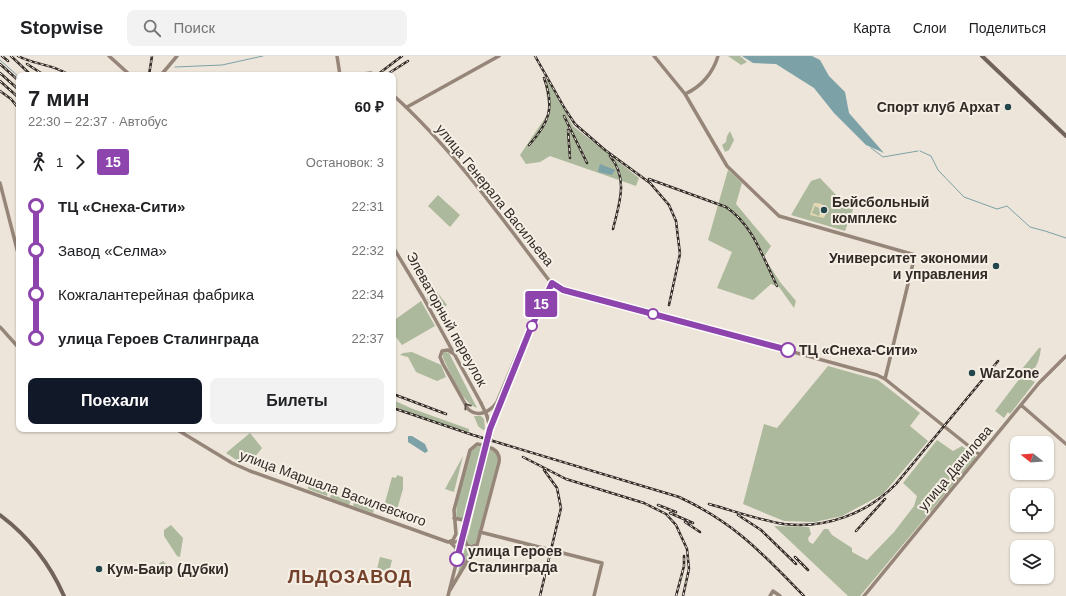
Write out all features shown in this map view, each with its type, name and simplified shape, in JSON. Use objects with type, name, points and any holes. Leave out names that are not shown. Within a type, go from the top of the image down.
[{"type":"main road","points":[[109,56],[127,72]]},
{"type":"main road","points":[[164,72],[176,56]]},
{"type":"main road","points":[[337,56],[340,72]]},
{"type":"main road","points":[[407,107],[499,56]]},
{"type":"main road","points":[[654,56],[685,94],[727,166],[778,216],[916,255],[885,379]]},
{"type":"main road","points":[[685,94],[696,87],[711,73],[718,56]]},
{"type":"main road","points":[[982,56],[1066,136]]},
{"type":"main road","name":"улица Генерала Васильева","points":[[396,97],[448,152],[552,283],[563,290],[728,333],[877,375],[885,379],[980,455]]},
{"type":"main road","points":[[1062,132],[1066,128]]},
{"type":"main road","points":[[0,183],[16,245]]},
{"type":"main road","name":"Элеваторный переулок","points":[[396,251],[481,403],[487,416],[490,429]]},
{"type":"main road","points":[[448,596],[490,429],[527,338],[552,283]]},
{"type":"main road","points":[[0,327],[16,345]]},
{"type":"main road","points":[[454,354],[448,350],[442,351],[440,357],[468,409],[472,412],[481,414],[492,408],[497,402],[519,350],[527,338]]},
{"type":"main road","name":"улица Данилова","points":[[864,596],[1021,406],[1038,383],[1066,356]]},
{"type":"main road","points":[[1021,406],[1066,444]]},
{"type":"main road","name":"улица Маршала Василевского","points":[[181,432],[241,468],[448,542]]},
{"type":"main road","points":[[448,542],[453,540],[456,534],[454,518],[458,495],[471,448],[477,444],[494,449],[499,455],[499,462],[477,545],[450,590]]},
{"type":"main road","points":[[454,518],[460,521],[464,520],[472,505]]},
{"type":"main road","points":[[0,515],[14,526],[37,550],[50,569],[64,596]]},
{"type":"main road","points":[[467,525],[465,543],[471,547],[477,545]]},
{"type":"main road","points":[[480,532],[602,563],[594,596]]},
{"type":"main road","points":[[448,542],[457,542],[464,535]]},
{"type":"main road","points":[[448,542],[456,548],[457,559]]},
{"type":"main road","points":[[770,596],[773,591],[780,596]]},
{"type":"green space","points":[[728,56],[740,56],[747,62],[741,65]]},
{"type":"green space","points":[[544,78],[549,82],[573,126],[639,178],[636,186],[550,156],[540,162],[526,164],[520,155],[549,112]]},
{"type":"green space","points":[[730,131],[734,140],[729,150],[725,152],[722,145],[726,142]]},
{"type":"green space","points":[[728,170],[742,183],[736,204],[771,246],[764,257],[780,282],[796,301],[794,308],[779,287],[771,284],[753,300],[717,288],[732,252],[708,240]]},
{"type":"green space","name":"Бейсбольный комплекс","points":[[820,178],[838,197],[855,204],[845,231],[791,215],[811,181]]},
{"type":"green space","points":[[438,195],[460,215],[450,227],[428,206]]},
{"type":"green space","points":[[437,292],[447,305],[437,313],[427,299]]},
{"type":"green space","points":[[421,301],[435,326],[402,345],[396,337],[396,319]]},
{"type":"green space","points":[[1039,348],[1041,348],[1038,361],[1032,371],[1031,380],[1035,382],[1010,414],[1008,412],[1004,418],[995,411],[1024,373],[1022,369]]},
{"type":"green space","points":[[412,352],[441,365],[446,377],[437,381],[416,372],[408,357],[400,355],[403,353]]},
{"type":"green space","points":[[443,353],[449,353],[477,408],[466,399],[457,386],[443,358]]},
{"type":"green space","points":[[828,366],[878,380],[920,413],[910,426],[928,441],[883,494],[842,516],[815,522],[784,521],[743,504],[764,424],[777,428]]},
{"type":"green space","points":[[396,401],[469,429],[469,432],[415,415],[396,407]]},
{"type":"green space","points":[[474,416],[481,416],[484,419],[485,429],[483,430],[478,426]]},
{"type":"green space","points":[[250,433],[262,448],[254,458],[242,456],[238,461],[226,453]]},
{"type":"green space","points":[[937,440],[953,451],[962,446],[976,457],[860,596],[848,596],[774,526],[809,527],[811,534],[808,538],[809,542],[813,544],[824,529],[828,529],[832,535],[852,548],[852,552],[867,560],[894,532],[914,506],[917,496],[903,483]]},
{"type":"green space","points":[[477,446],[483,447],[464,516],[463,518],[457,518],[457,505],[464,474],[471,449]]},
{"type":"green space","points":[[489,448],[496,453],[498,459],[476,543],[472,546],[467,543],[467,541]]},
{"type":"green space","points":[[463,456],[454,492],[445,489]]},
{"type":"green space","points":[[397,475],[403,477],[403,489],[396,513],[383,510],[392,477],[396,478]]},
{"type":"green space","points":[[308,485],[328,492],[327,496],[308,489]]},
{"type":"green space","points":[[331,494],[351,501],[349,505],[330,498]]},
{"type":"green space","points":[[354,502],[374,508],[373,513],[353,506]]},
{"type":"green space","points":[[171,525],[183,538],[180,557],[177,556],[164,536],[164,530]]},
{"type":"green space","points":[[467,547],[473,549],[457,576],[465,548]]},
{"type":"green space","points":[[380,557],[392,560],[389,572],[377,569]]},
{"type":"green space","points":[[163,561],[167,565],[151,573],[149,570]]},
{"type":"sand","points":[[814,203],[823,205],[826,209],[824,218],[810,215]],"holes":[[[815,206],[821,209],[819,216],[812,213]]]},
{"type":"water","points":[[742,56],[812,56],[820,60],[829,76],[845,92],[849,113],[884,153],[866,145],[834,113],[814,88],[776,64],[753,63]]},
{"type":"water","points":[[600,164],[615,170],[612,175],[598,172]]},
{"type":"water","points":[[408,436],[412,436],[425,444],[428,451],[425,453],[408,442]]},
{"type":"waterway","points":[[175,67],[222,65],[263,56]]},
{"type":"waterway","points":[[0,60],[16,74]]},
{"type":"waterway","points":[[871,148],[883,157],[918,151]]},
{"type":"waterway","points":[[920,151],[931,156],[938,170],[964,197],[997,209],[1007,206],[1030,227],[1066,238]]},
{"type":"railway","points":[[2,56],[8,61]]},
{"type":"railway","points":[[11,56],[28,72]]},
{"type":"railway","points":[[18,56],[64,72]]},
{"type":"railway","points":[[149,72],[152,56]]},
{"type":"railway","points":[[381,72],[402,56]]},
{"type":"railway","points":[[535,56],[575,124],[605,150],[650,183],[669,205],[676,221],[680,254],[669,305]]},
{"type":"railway","points":[[391,72],[408,61]]},
{"type":"railway","points":[[0,64],[16,78]]},
{"type":"railway","points":[[27,64],[39,72]]},
{"type":"railway","points":[[0,73],[16,87]]},
{"type":"railway","points":[[529,145],[541,129],[548,114],[549,98],[544,78]]},
{"type":"railway","points":[[0,81],[16,95]]},
{"type":"railway","points":[[0,91],[11,99],[16,105]]},
{"type":"railway","points":[[564,116],[587,163]]},
{"type":"railway","points":[[568,130],[570,158]]},
{"type":"railway","points":[[610,156],[616,165],[621,183],[620,201],[613,229]]},
{"type":"railway","points":[[649,179],[726,207],[735,214],[750,233],[762,253],[777,286]]},
{"type":"railway","points":[[709,504],[765,520],[799,525],[830,521],[859,511],[885,495],[896,484],[998,361]]},
{"type":"railway","points":[[396,395],[446,414]]},
{"type":"railway","points":[[396,409],[473,435],[679,497],[699,507],[732,528],[775,566],[804,596]]},
{"type":"railway","points":[[523,457],[566,479],[644,503],[666,514],[676,525],[687,549],[689,569],[683,596]]},
{"type":"railway","points":[[540,596],[561,508],[557,488],[544,470]]},
{"type":"railway","points":[[856,531],[885,499]]},
{"type":"railway","points":[[658,505],[676,512]]},
{"type":"railway","points":[[670,513],[693,523]]},
{"type":"railway","points":[[738,515],[761,530],[796,564]]},
{"type":"railway","points":[[685,522],[700,532]]},
{"type":"railway","points":[[676,596],[684,566],[684,556]]},
{"type":"railway","points":[[795,557],[808,570]]},
{"type":"bus line","name":"15","points":[[457,559],[467,525],[490,429],[530,330],[552,283],[556,287],[563,290],[788,350]]},
{"type":"place","name":"Спорт клуб Архат","points":[[1008,107]]},
{"type":"place","name":"Бейсбольный комплекс","points":[[824,210]]},
{"type":"place","name":"Университет экономии и управления","points":[[996,266]]},
{"type":"place","name":"ТЦ «Снеха-Сити»","points":[[788,350]]},
{"type":"place","name":"WarZone","points":[[972,373]]},
{"type":"place","name":"улица Героев Сталинграда","points":[[457,559]]},
{"type":"place","name":"Кум-Баир (Дубки)","points":[[99,569]]},
{"type":"district","name":"ЛЬДОЗАВОД","points":[[350,577]]}]
